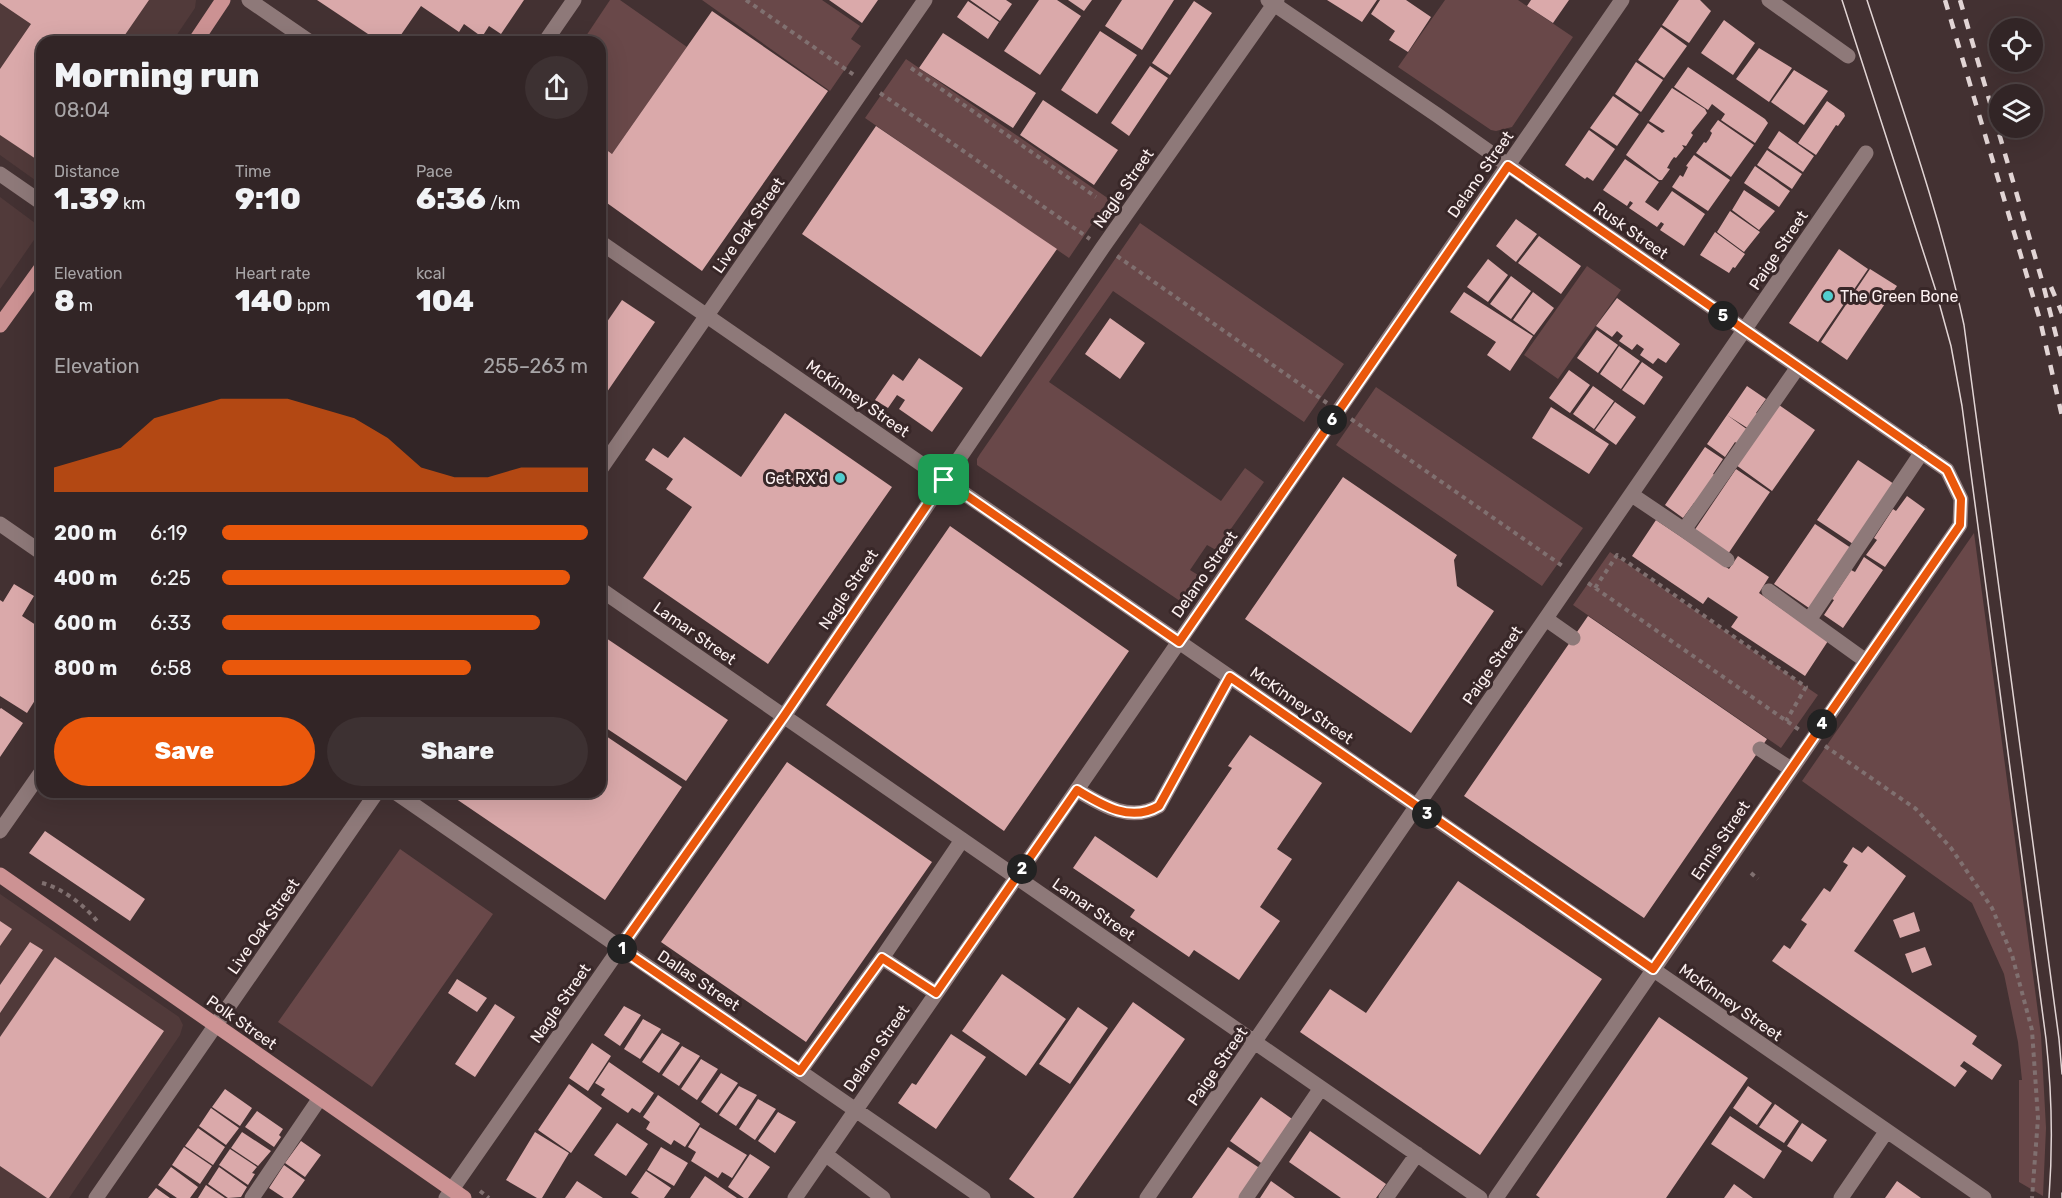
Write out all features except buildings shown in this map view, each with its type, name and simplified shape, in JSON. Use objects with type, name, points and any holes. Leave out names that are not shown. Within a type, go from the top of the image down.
[{"type":"main road","points":[[199,36],[223,0]]},
{"type":"main road","points":[[0,325],[36,275]]},
{"type":"main road","name":"Polk Street","points":[[0,875],[320,1098],[454,1195]]},
{"type":"street","points":[[249,0],[301,36]]},
{"type":"street","points":[[549,36],[574,0]]},
{"type":"street","name":"Live Oak Street","points":[[606,461],[925,0]]},
{"type":"street","name":"Delano Street","points":[[795,1198],[1622,0]]},
{"type":"street","points":[[1769,0],[1848,56]]},
{"type":"street","name":"Rusk Street","points":[[1273,1],[1947,470],[1961,499]]},
{"type":"street","name":"Nagle Street","points":[[454,1195],[620,948],[784,716],[1273,1]]},
{"type":"street","name":"Paige Street","points":[[1147,1198],[1866,153]]},
{"type":"street","points":[[0,174],[36,199]]},
{"type":"street","name":"McKinney Street","points":[[606,246],[1984,1198]]},
{"type":"street","points":[[1684,530],[1798,367]]},
{"type":"street","points":[[1809,620],[1922,452]]},
{"type":"street","points":[[1632,495],[1727,560]]},
{"type":"street","name":"Ennis Street","points":[[1497,1198],[1960,525],[1961,499]]},
{"type":"street","points":[[0,524],[36,549]]},
{"type":"street","points":[[1768,591],[1866,661]]},
{"type":"street","name":"Lamar Street","points":[[606,593],[1480,1198]]},
{"type":"street","points":[[1546,619],[1573,638]]},
{"type":"street","points":[[1077,790],[1104,807],[1121,812],[1150,811],[1159,806],[1230,677]]},
{"type":"street","points":[[1760,749],[1791,769]]},
{"type":"street","points":[[0,831],[36,780]]},
{"type":"street","name":"Live Oak Street","points":[[96,1198],[373,798]]},
{"type":"street","name":"Dallas Street","points":[[404,798],[983,1198]]},
{"type":"street","points":[[800,1071],[882,958],[962,840]]},
{"type":"street","points":[[882,958],[936,993]]},
{"type":"street","points":[[1246,1198],[1321,1088]]},
{"type":"street","points":[[252,1198],[320,1098]]},
{"type":"street","points":[[1841,1198],[1886,1132]]},
{"type":"street","points":[[825,1155],[883,1198]]},
{"type":"street","points":[[1386,1198],[1417,1155]]},
{"type":"path","points":[[746,0],[842,68]]},
{"type":"path","points":[[911,68],[1096,197]]},
{"type":"path","points":[[887,98],[1081,233]]},
{"type":"path","points":[[1120,258],[1319,397]]},
{"type":"path","points":[[1354,421],[1558,563]]},
{"type":"path","points":[[1786,721],[1806,687],[1617,555],[1594,587],[1791,725]]},
{"type":"path","points":[[1826,747],[1916,809],[1968,870],[1992,908],[2012,954],[2032,1030],[2038,1118],[2032,1198]]},
{"type":"path","points":[[1750,873],[1758,879]]},
{"type":"shaded area","points":[[0,0],[196,0],[195,8],[176,36],[36,36],[36,181],[0,155]]},
{"type":"shaded area","points":[[610,0],[620,0],[687,47],[612,154],[606,150],[606,36],[586,36]]},
{"type":"shaded area","points":[[702,0],[822,0],[860,26],[851,39],[861,46],[830,91]]},
{"type":"shaded area","points":[[1445,0],[1518,0],[1573,37],[1512,127],[1491,130],[1398,67]]},
{"type":"shaded area","points":[[906,59],[1109,199],[1069,258],[865,118]]},
{"type":"shaded area","points":[[0,197],[35,223],[36,237],[0,289]]},
{"type":"shaded area","points":[[1140,223],[1344,364],[1304,422],[1113,291],[1049,382],[1221,501],[1245,468],[1264,482],[1216,550],[1207,545],[1190,570],[1198,575],[1180,601],[977,465],[980,454]]},
{"type":"shaded area","points":[[1587,266],[1621,290],[1558,379],[1524,355]]},
{"type":"shaded area","points":[[1376,387],[1583,528],[1542,586],[1336,445]]},
{"type":"shaded area","points":[[1974,533],[2041,1035],[2046,1128],[2043,1196],[2019,1182],[2019,1080],[2022,1080],[2018,1042],[2004,974],[1972,903],[1802,781]]},
{"type":"shaded area","points":[[1610,552],[1818,695],[1781,748],[1573,605]]},
{"type":"shaded area","points":[[400,849],[493,914],[372,1087],[278,1022]]},
{"type":"shaded area","points":[[0,894],[179,1017],[183,1025],[180,1035],[69,1198],[0,1198]]},
{"type":"tram line","points":[[1842,0],[1935,288],[1951,346],[1962,406],[2046,1039],[2051,1118],[2049,1198]]},
{"type":"tram line","points":[[1867,0],[1932,202],[1964,325],[2062,1074]]},
{"type":"tram line","points":[[2062,1193],[2062,1198]]},
{"type":"railway","points":[[1945,0],[2040,320],[2062,416]]},
{"type":"railway","points":[[1960,0],[2043,284],[2062,359]]},
{"type":"railway","points":[[2051,287],[2062,313]]},
{"type":"place","name":"The Green Bone","points":[[1828,296]]},
{"type":"place","name":"Get RX'd","points":[[840,478]]},
{"type":"route","points":[[1508,166],[1947,470],[1961,499],[1960,525],[1653,969],[1230,677],[1159,806],[1150,811],[1121,812],[1104,807],[1077,790],[936,993],[882,958],[800,1071],[620,948],[784,716],[944,480],[1179,642],[1508,166]]}]
